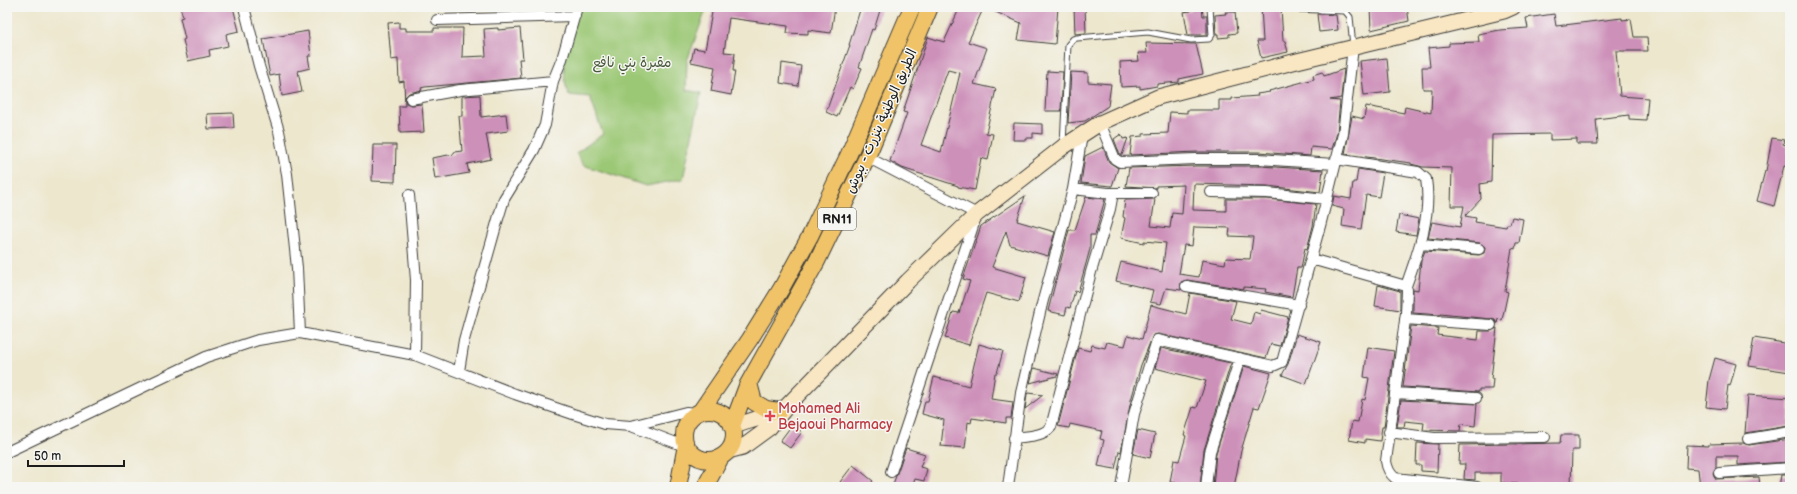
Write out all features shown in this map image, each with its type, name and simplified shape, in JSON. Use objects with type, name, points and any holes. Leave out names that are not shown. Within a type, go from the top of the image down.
[{"type":"main road","name":"الطريق الوطنية بنزرت - ببوش","points":[[698,412],[750,339],[781,289],[810,236],[849,154],[912,7]]},
{"type":"main road","name":"الطريق الوطنية بنزرت - ببوش","points":[[732,427],[749,383],[817,261],[867,158],[930,7]]},
{"type":"main road","points":[[749,383],[754,402],[766,409],[783,408]]},
{"type":"main road","points":[[698,412],[713,410],[721,413],[727,418],[732,427]]},
{"type":"main road","name":"RN11","points":[[678,487],[686,444],[684,437],[687,423],[698,412]]},
{"type":"main road","name":"RN11","points":[[705,487],[733,440],[732,427]]},
{"type":"main road","points":[[686,444],[690,452],[705,460],[713,460],[724,454]]},
{"type":"street","points":[[244,7],[259,66],[279,131],[283,153],[297,268],[300,333]]},
{"type":"street","points":[[724,454],[743,447],[756,439],[769,428],[783,408],[977,214],[1062,147],[1100,123],[1158,98],[1513,7]]},
{"type":"street","points":[[437,20],[576,12],[562,59],[553,81],[545,125],[534,150],[504,199],[464,340],[459,371]]},
{"type":"street","points":[[1121,487],[1134,414],[1157,340],[1273,366],[1282,362],[1299,305],[1343,134],[1353,47]]},
{"type":"street","points":[[411,99],[460,90],[553,81]]},
{"type":"street","points":[[1100,123],[1115,159],[1120,162],[1196,158],[1336,161],[1418,172],[1423,175],[1427,186],[1428,205],[1421,244],[1406,286],[1405,319],[1389,432],[1386,461],[1387,469],[1395,478],[1477,487]]},
{"type":"street","points":[[1008,487],[1021,393],[1073,189],[1082,135]]},
{"type":"street","points":[[867,158],[977,214]]},
{"type":"street","points":[[1073,189],[1113,193],[1152,193]]},
{"type":"street","points":[[1211,192],[1266,194],[1327,199]]},
{"type":"street","points":[[1014,438],[1040,434],[1046,432],[1051,427],[1113,193]]},
{"type":"street","points":[[410,195],[416,280],[416,355]]},
{"type":"street","points":[[891,472],[977,214]]},
{"type":"street","points":[[1421,244],[1479,249]]},
{"type":"street","points":[[1311,259],[1406,286]]},
{"type":"street","points":[[1186,286],[1299,305]]},
{"type":"street","points":[[1405,319],[1491,325]]},
{"type":"street","points":[[7,452],[206,357],[258,340],[300,333],[416,355],[515,394],[588,419],[615,425],[631,426],[679,444],[686,444]]},
{"type":"street","points":[[1206,487],[1210,452],[1240,358]]},
{"type":"street","points":[[1395,393],[1476,398]]},
{"type":"street","points":[[732,427],[769,416],[783,408]]},
{"type":"street","points":[[631,426],[686,412],[698,412]]},
{"type":"street","points":[[1389,432],[1434,438],[1545,437]]},
{"type":"street","points":[[1748,439],[1790,432]]},
{"type":"street","points":[[1719,473],[1790,468]]},
{"type":"lane","points":[[1062,147],[1068,49],[1070,42],[1077,38],[1148,32],[1190,40],[1210,39],[1212,35],[1210,8]]},
{"type":"lane","points":[[1294,9],[1345,11],[1350,17],[1353,47]]},
{"type":"green space","name":"مقبرة بني نافع","points":[[578,7],[707,7],[687,61],[686,90],[701,93],[683,179],[646,186],[583,165],[576,153],[603,134],[590,97],[569,95],[566,84],[564,73],[566,51]]},
{"type":"building","points":[[180,7],[233,7],[239,31],[226,34],[228,46],[209,50],[210,56],[188,61],[183,40],[185,39],[180,18],[183,17]]},
{"type":"building","points":[[713,7],[835,7],[831,33],[808,30],[808,34],[787,33],[788,26],[729,18],[724,52],[735,53],[733,71],[735,71],[731,95],[711,91],[715,67],[691,62],[694,48],[705,50]]},
{"type":"building","points":[[861,7],[881,7],[874,30],[872,29],[859,67],[862,68],[853,89],[850,87],[837,117],[826,112],[850,45]]},
{"type":"building","points":[[960,7],[984,7],[968,42],[987,48],[974,84],[996,89],[986,133],[993,134],[988,160],[981,158],[975,190],[958,187],[902,168],[890,161],[907,113],[903,112],[928,37],[944,42]],"holes":[[[948,70],[960,73],[941,152],[921,145]]]},
{"type":"building","points":[[984,7],[1058,7],[1055,44],[1018,40],[1021,23]]},
{"type":"building","points":[[1074,7],[1085,7],[1086,33],[1075,34]]},
{"type":"building","points":[[1191,7],[1202,7],[1203,16],[1207,16],[1207,35],[1188,35],[1184,12],[1191,11]]},
{"type":"building","points":[[1261,7],[1281,7],[1283,41],[1285,41],[1288,52],[1261,58],[1257,41],[1263,41]]},
{"type":"building","points":[[1370,7],[1407,7],[1409,21],[1371,30]]},
{"type":"building","points":[[1225,12],[1235,12],[1237,33],[1229,34],[1229,37],[1218,38],[1218,34],[1216,34],[1215,15],[1226,14]]},
{"type":"building","points":[[1317,14],[1336,15],[1338,30],[1319,32]]},
{"type":"building","points":[[1554,14],[1556,26],[1622,18],[1622,20],[1631,19],[1634,37],[1647,37],[1648,51],[1616,51],[1620,96],[1648,98],[1646,120],[1629,119],[1629,115],[1596,119],[1598,144],[1577,144],[1577,139],[1550,140],[1550,134],[1492,135],[1491,182],[1480,184],[1481,199],[1465,216],[1476,218],[1475,222],[1506,227],[1507,224],[1510,224],[1512,217],[1523,219],[1519,243],[1516,243],[1515,249],[1512,248],[1505,291],[1508,292],[1502,320],[1498,319],[1497,324],[1495,320],[1491,319],[1413,313],[1413,289],[1418,290],[1421,261],[1425,251],[1479,255],[1484,253],[1485,247],[1480,243],[1428,238],[1432,222],[1460,227],[1464,206],[1451,206],[1452,168],[1423,167],[1411,163],[1345,154],[1352,116],[1364,119],[1366,106],[1404,113],[1405,107],[1431,113],[1432,89],[1423,89],[1422,67],[1430,67],[1428,48],[1449,46],[1449,43],[1479,42],[1478,34],[1500,30],[1528,28],[1526,18]]},
{"type":"building","points":[[399,22],[399,28],[406,28],[406,31],[434,31],[434,28],[463,28],[462,57],[486,56],[484,29],[498,28],[498,30],[520,28],[523,59],[519,59],[521,78],[425,87],[421,88],[422,90],[409,93],[405,97],[406,103],[412,105],[422,104],[424,132],[400,133],[399,106],[405,106],[404,81],[399,82],[398,59],[391,60],[388,23]]},
{"type":"building","points":[[308,31],[311,56],[308,56],[310,68],[298,71],[302,92],[282,96],[279,74],[270,76],[263,39]]},
{"type":"building","points":[[1146,43],[1196,44],[1203,74],[1179,79],[1179,82],[1157,84],[1157,86],[1140,89],[1140,86],[1121,87],[1120,62],[1139,61],[1138,53],[1147,53]]},
{"type":"building","points":[[1387,58],[1390,92],[1364,95],[1360,61]]},
{"type":"building","points":[[782,63],[801,66],[798,86],[780,83]]},
{"type":"building","points":[[1344,69],[1341,98],[1330,100],[1340,101],[1337,133],[1332,149],[1311,147],[1310,156],[1259,152],[1196,152],[1130,155],[1132,137],[1143,136],[1143,134],[1168,133],[1170,112],[1187,113],[1187,110],[1219,110],[1219,100],[1232,100],[1232,98],[1258,96],[1257,94],[1270,92],[1269,91],[1314,79],[1313,75],[1322,72],[1324,76]]},
{"type":"building","points":[[1047,71],[1063,72],[1061,111],[1045,111]]},
{"type":"building","points":[[1071,72],[1088,73],[1088,82],[1111,84],[1108,106],[1085,121],[1068,123]]},
{"type":"building","points":[[480,95],[481,117],[506,114],[508,131],[486,134],[491,159],[467,164],[469,173],[435,179],[432,158],[462,151],[459,116],[462,116],[462,96]]},
{"type":"building","points":[[233,113],[234,128],[208,129],[207,114]]},
{"type":"building","points":[[1014,123],[1042,124],[1042,134],[1033,133],[1033,138],[1026,138],[1026,140],[1013,140]]},
{"type":"building","points":[[1121,134],[1123,139],[1128,138],[1122,155],[1120,155],[1114,139]]},
{"type":"building","points":[[1772,138],[1784,140],[1783,144],[1789,146],[1788,152],[1790,153],[1789,167],[1784,166],[1774,206],[1757,201],[1766,171]]},
{"type":"building","points":[[373,145],[396,145],[395,182],[372,181]]},
{"type":"building","points":[[1103,147],[1109,162],[1118,168],[1112,186],[1081,183],[1085,156]]},
{"type":"building","points":[[1259,166],[1323,170],[1320,192],[1267,186],[1194,184],[1193,210],[1226,211],[1226,199],[1267,199],[1316,204],[1313,226],[1307,249],[1305,248],[1301,268],[1297,268],[1292,297],[1265,292],[1266,289],[1244,287],[1244,289],[1187,280],[1181,282],[1181,290],[1166,288],[1161,304],[1150,302],[1153,290],[1116,281],[1121,262],[1162,272],[1166,243],[1144,241],[1144,243],[1121,238],[1125,218],[1123,217],[1125,200],[1155,199],[1151,226],[1170,228],[1172,213],[1182,214],[1184,185],[1156,186],[1156,188],[1126,186],[1129,168]],"holes":[[[1194,227],[1230,228],[1229,236],[1253,237],[1250,259],[1226,258],[1225,264],[1202,260],[1199,277],[1179,274],[1184,245],[1192,246]]]},
{"type":"building","points":[[1358,169],[1383,173],[1379,197],[1366,195],[1361,229],[1342,226],[1344,209],[1332,206],[1334,196],[1351,199],[1353,182],[1356,182]]},
{"type":"building","points":[[1025,196],[1017,221],[1055,232],[1048,256],[1010,245],[1006,231],[992,267],[1026,277],[1019,302],[986,293],[969,345],[945,338],[953,312],[959,313],[970,281],[963,279],[981,226]]},
{"type":"building","points":[[1086,197],[1105,199],[1095,235],[1090,235],[1090,249],[1078,292],[1075,291],[1070,308],[1067,307],[1065,315],[1048,311],[1069,230],[1075,230]]},
{"type":"building","points":[[1399,215],[1419,219],[1416,235],[1396,232]]},
{"type":"building","points":[[1378,285],[1400,291],[1400,310],[1375,306]]},
{"type":"building","points":[[1190,293],[1236,301],[1231,319],[1251,324],[1254,312],[1260,314],[1261,310],[1288,317],[1280,346],[1271,344],[1266,358],[1158,334],[1153,335],[1141,365],[1131,400],[1121,452],[1119,451],[1115,469],[1098,466],[1104,440],[1100,439],[1102,431],[1070,424],[1069,428],[1058,426],[1078,348],[1090,351],[1092,345],[1105,348],[1107,342],[1125,346],[1128,335],[1142,339],[1151,305],[1186,314]]},
{"type":"building","points":[[1411,326],[1438,328],[1437,335],[1478,340],[1479,331],[1491,331],[1497,328],[1491,379],[1493,379],[1492,389],[1479,389],[1479,392],[1403,387]]},
{"type":"building","points":[[1297,334],[1321,342],[1306,384],[1282,375],[1288,364]]},
{"type":"building","points":[[1754,338],[1790,344],[1790,372],[1749,366]]},
{"type":"building","points":[[979,344],[1003,351],[997,373],[995,373],[991,399],[1013,402],[1011,418],[1006,418],[1006,423],[972,418],[971,423],[968,422],[965,448],[941,446],[944,420],[922,414],[925,401],[928,401],[934,377],[969,386]]},
{"type":"building","points":[[1368,347],[1394,351],[1384,427],[1382,427],[1380,441],[1365,439],[1365,443],[1349,440],[1352,421],[1358,422],[1362,399],[1365,400],[1369,378],[1364,377]]},
{"type":"building","points":[[1161,348],[1231,363],[1204,450],[1200,487],[1170,482],[1174,460],[1179,461],[1186,436],[1184,435],[1193,407],[1197,408],[1206,381],[1155,368]]},
{"type":"building","points":[[1715,358],[1736,364],[1730,386],[1728,385],[1725,409],[1706,407],[1709,380]]},
{"type":"building","points":[[1244,366],[1271,373],[1259,408],[1254,407],[1241,451],[1234,487],[1213,487],[1216,453]]},
{"type":"building","points":[[1034,368],[1058,374],[1057,376],[1030,383]]},
{"type":"building","points":[[1027,394],[1043,395],[1025,409]]},
{"type":"building","points":[[1748,395],[1790,398],[1789,426],[1745,433]]},
{"type":"building","points":[[1401,400],[1477,404],[1475,426],[1461,424],[1460,431],[1423,430],[1424,423],[1405,421],[1404,427],[1397,427]]},
{"type":"building","points":[[792,425],[802,432],[790,448],[780,441]]},
{"type":"building","points":[[1138,430],[1155,434],[1150,458],[1133,454]]},
{"type":"building","points":[[1561,435],[1579,435],[1579,450],[1572,450],[1571,486],[1520,487],[1520,484],[1501,483],[1501,473],[1475,473],[1475,480],[1464,479],[1465,464],[1459,464],[1460,445],[1560,443]]},
{"type":"building","points":[[1790,439],[1790,462],[1738,465],[1738,456],[1716,456],[1716,467],[1713,473],[1716,479],[1759,477],[1760,487],[1700,487],[1698,469],[1686,468],[1687,445],[1709,446],[1709,444],[1743,443],[1749,445]]},
{"type":"building","points":[[1417,443],[1438,444],[1437,472],[1421,471],[1421,465],[1416,465]]},
{"type":"building","points":[[906,448],[925,454],[920,467],[927,469],[924,481],[915,479],[912,487],[892,487]]},
{"type":"building","points":[[853,465],[873,481],[868,487],[846,487],[840,482]]},
{"type":"building","points":[[1781,475],[1790,475],[1790,487],[1779,487]]},
{"type":"place","name":"Mohamed Ali Bejaoui Pharmacy","points":[[770,416]]}]
